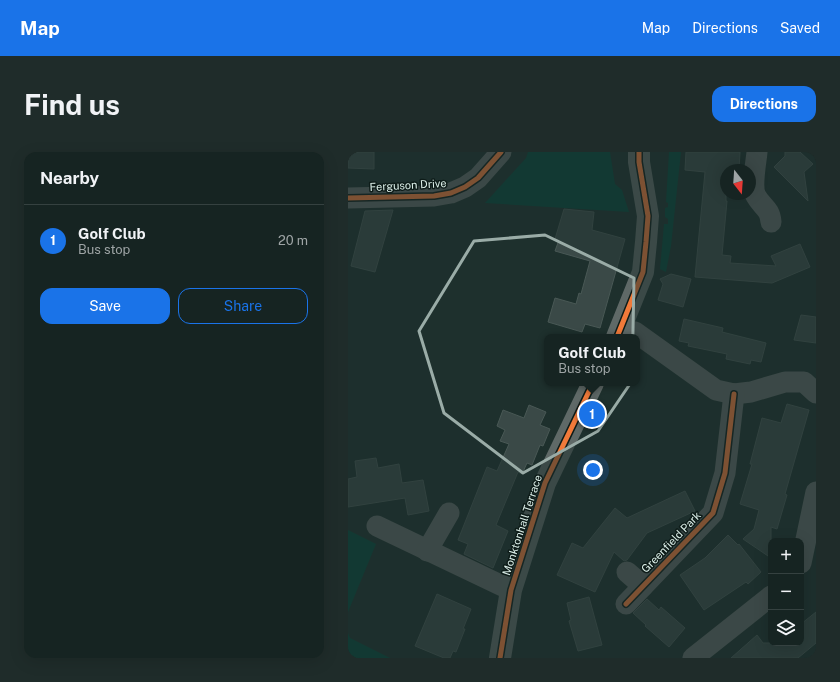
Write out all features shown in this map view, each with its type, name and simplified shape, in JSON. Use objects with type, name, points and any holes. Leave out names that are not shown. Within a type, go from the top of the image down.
[{"type":"main road","points":[[619,333],[643,272],[648,216],[639,152]]},
{"type":"main road","name":"Monktonhall Terrace","points":[[500,658],[511,590],[545,483],[592,386]]},
{"type":"street","name":"Ferguson Drive","points":[[348,198],[434,196],[451,193],[465,188],[478,178],[501,152]]},
{"type":"street","points":[[757,152],[754,190],[756,196],[771,214],[771,222]]},
{"type":"street","points":[[619,333],[635,332],[638,334]]},
{"type":"street","points":[[640,336],[716,390],[734,394],[751,392],[785,382],[804,382],[816,393]]},
{"type":"street","name":"Greenfield Park","points":[[626,604],[713,513],[725,473],[734,394]]},
{"type":"street","points":[[804,549],[816,492]]},
{"type":"street","points":[[427,551],[449,513]]},
{"type":"street","points":[[376,526],[511,590]]},
{"type":"street","name":"Greenfield Park","points":[[627,572],[643,586]]},
{"type":"street","points":[[693,658],[768,598]]},
{"type":"highlighted area","points":[[545,235],[634,278],[632,381],[598,431],[523,473],[444,413],[419,331],[474,241]]},
{"type":"green space","points":[[528,152],[610,152],[615,184],[622,190],[629,212],[485,203],[526,158]]},
{"type":"green space","points":[[669,152],[681,152],[671,246],[666,272],[660,269],[664,224],[668,224],[668,219],[665,217],[665,208],[668,207],[668,203],[666,202]]},
{"type":"green space","points":[[348,530],[376,544],[348,612]]},
{"type":"green space","points":[[348,633],[350,638],[390,658],[348,658]]},
{"type":"building","points":[[348,152],[374,152],[374,169],[348,168]]},
{"type":"building","points":[[686,152],[740,152],[739,164],[720,164],[720,200],[727,201],[722,255],[731,256],[730,263],[776,266],[771,256],[800,244],[810,267],[772,283],[695,277],[705,172],[685,170]]},
{"type":"building","points":[[785,152],[800,152],[813,164],[804,172],[808,201],[774,167],[785,156]]},
{"type":"building","points":[[564,209],[594,212],[592,230],[625,239],[600,328],[585,324],[582,332],[548,322],[555,298],[576,304],[579,293],[581,294],[590,261],[555,251],[559,240],[555,239]]},
{"type":"building","points":[[393,210],[375,272],[351,266],[365,211]]},
{"type":"building","points":[[671,274],[691,279],[683,307],[658,300],[663,284],[660,279]]},
{"type":"building","points":[[801,315],[816,317],[816,343],[794,340]]},
{"type":"building","points":[[684,319],[723,328],[722,332],[766,343],[761,362],[751,360],[750,364],[726,359],[727,354],[688,346],[689,343],[679,341]]},
{"type":"building","points":[[787,404],[809,410],[785,494],[787,495],[777,529],[771,527],[771,538],[768,538],[768,556],[743,539],[754,529],[759,510],[740,504],[752,464],[750,464],[762,418],[781,423]]},
{"type":"building","points":[[529,405],[546,412],[540,425],[550,429],[543,446],[540,445],[532,465],[527,463],[522,474],[518,472],[496,525],[508,531],[493,568],[464,554],[468,544],[458,540],[487,467],[497,471],[509,444],[500,441],[505,430],[497,426],[503,410],[524,418]]},
{"type":"building","points":[[376,458],[378,468],[399,464],[402,483],[423,480],[429,511],[408,515],[405,498],[348,507],[348,479],[357,477],[355,461]]},
{"type":"building","points":[[685,491],[695,511],[647,533],[627,560],[624,561],[614,552],[595,592],[557,575],[572,543],[583,548],[615,508],[627,518]]},
{"type":"building","points":[[728,535],[738,545],[739,544],[761,572],[748,584],[746,582],[704,610],[680,575],[705,558]]},
{"type":"building","points":[[437,594],[471,609],[456,652],[453,651],[450,658],[444,658],[415,646]]},
{"type":"building","points":[[589,597],[602,645],[578,651],[569,621],[571,620],[567,603]]},
{"type":"building","points":[[647,599],[659,610],[661,607],[685,628],[669,647],[645,626],[646,625],[633,613]]},
{"type":"building","points":[[816,612],[816,643],[798,658],[731,658],[757,635],[763,643],[768,643],[768,646],[804,646],[804,622]]},
{"type":"cycle path","points":[[348,198],[434,196],[451,193],[465,187],[478,178],[501,152]]},
{"type":"cycle path","points":[[618,334],[643,272],[648,216],[639,162],[639,152]]},
{"type":"cycle path","points":[[500,658],[511,590],[545,483],[592,386]]},
{"type":"cycle path","points":[[626,604],[713,513],[725,473],[734,394]]},
{"type":"place","name":"Golf Club","points":[[592,414]]}]
